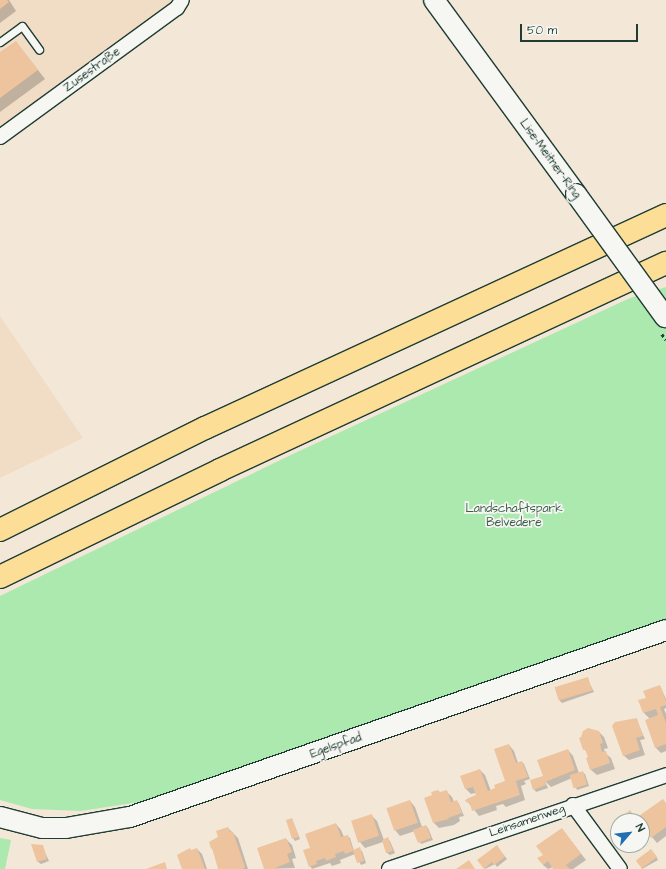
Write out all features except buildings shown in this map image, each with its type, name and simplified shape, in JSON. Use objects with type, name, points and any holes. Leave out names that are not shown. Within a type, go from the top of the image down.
[{"type":"highway","points":[[0,530],[205,428],[666,215]]},
{"type":"highway","points":[[0,577],[220,470],[666,262]]},
{"type":"street","name":"Zusestraße","points":[[0,137],[178,8],[182,0]]},
{"type":"street","name":"Lise-Meitner-Ring","points":[[434,0],[665,317]]},
{"type":"street","name":"Egelspfad","points":[[0,817],[42,828],[66,828],[130,817],[666,630]]},
{"type":"street","name":"Leinsamenweg","points":[[389,869],[666,775]]},
{"type":"street","points":[[574,805],[620,869]]},
{"type":"lane","points":[[0,42],[22,26],[39,49]]},
{"type":"shaded area","points":[[0,0],[174,0],[0,128]]},
{"type":"shaded area","points":[[0,316],[83,438],[0,478]]},
{"type":"green space","name":"Landschaftspark Belvedere","points":[[666,287],[666,621],[159,799],[81,811],[32,809],[0,800],[0,596],[295,453],[630,298]]},
{"type":"green space","points":[[0,838],[11,840],[5,869],[0,869]]}]
